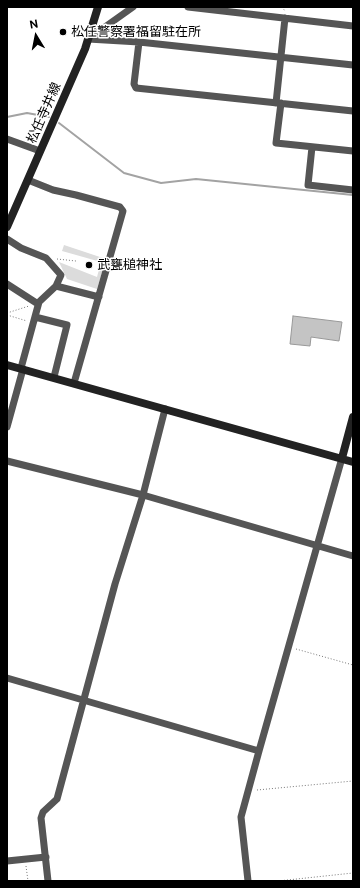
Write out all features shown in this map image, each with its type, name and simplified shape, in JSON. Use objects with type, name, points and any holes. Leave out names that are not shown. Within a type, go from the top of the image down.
[{"type":"street","name":"松任寺井線","points":[[7,227],[85,49],[98,7]]},
{"type":"street","points":[[88,39],[133,7]]},
{"type":"street","points":[[188,7],[353,26]]},
{"type":"street","points":[[285,18],[276,142],[353,151]]},
{"type":"street","points":[[88,39],[139,42],[353,65]]},
{"type":"street","points":[[139,42],[134,84],[136,88],[353,111]]},
{"type":"street","points":[[7,139],[40,151]]},
{"type":"street","points":[[312,146],[308,186],[353,190]]},
{"type":"street","points":[[28,180],[53,190],[120,207],[123,211],[74,384]]},
{"type":"street","points":[[7,239],[21,248],[46,258],[61,275],[56,286],[38,304],[7,427]]},
{"type":"street","points":[[7,284],[38,304]]},
{"type":"street","points":[[56,286],[99,297]]},
{"type":"street","points":[[34,320],[68,325],[54,377]]},
{"type":"street","points":[[7,365],[353,462]]},
{"type":"street","points":[[48,881],[41,818],[42,812],[57,799],[85,700],[115,584],[143,495],[165,409]]},
{"type":"street","points":[[248,881],[241,816],[353,417]]},
{"type":"street","points":[[7,461],[143,495],[353,556]]},
{"type":"street","points":[[7,678],[258,751]]},
{"type":"street","points":[[7,861],[46,857]]},
{"type":"path","points":[[46,258],[76,261]]},
{"type":"path","points":[[7,313],[38,304]]},
{"type":"path","points":[[7,315],[34,320]]},
{"type":"path","points":[[288,647],[353,665]]},
{"type":"path","points":[[248,790],[353,781]]},
{"type":"path","points":[[26,859],[28,881]]},
{"type":"path","points":[[278,881],[353,872]]},
{"type":"shaded area","points":[[64,245],[106,259],[97,289],[67,279],[59,262],[97,277],[101,262],[62,251]]},
{"type":"building","points":[[293,316],[342,322],[339,341],[311,337],[310,346],[290,344]]},
{"type":"waterway","points":[[7,117],[27,113],[49,117]]},
{"type":"waterway","points":[[59,123],[124,173],[161,183],[196,179],[353,195]]},
{"type":"place","name":"松任警察署福留駐在所","points":[[63,32]]},
{"type":"place","name":"武甕槌神社","points":[[89,265]]}]
